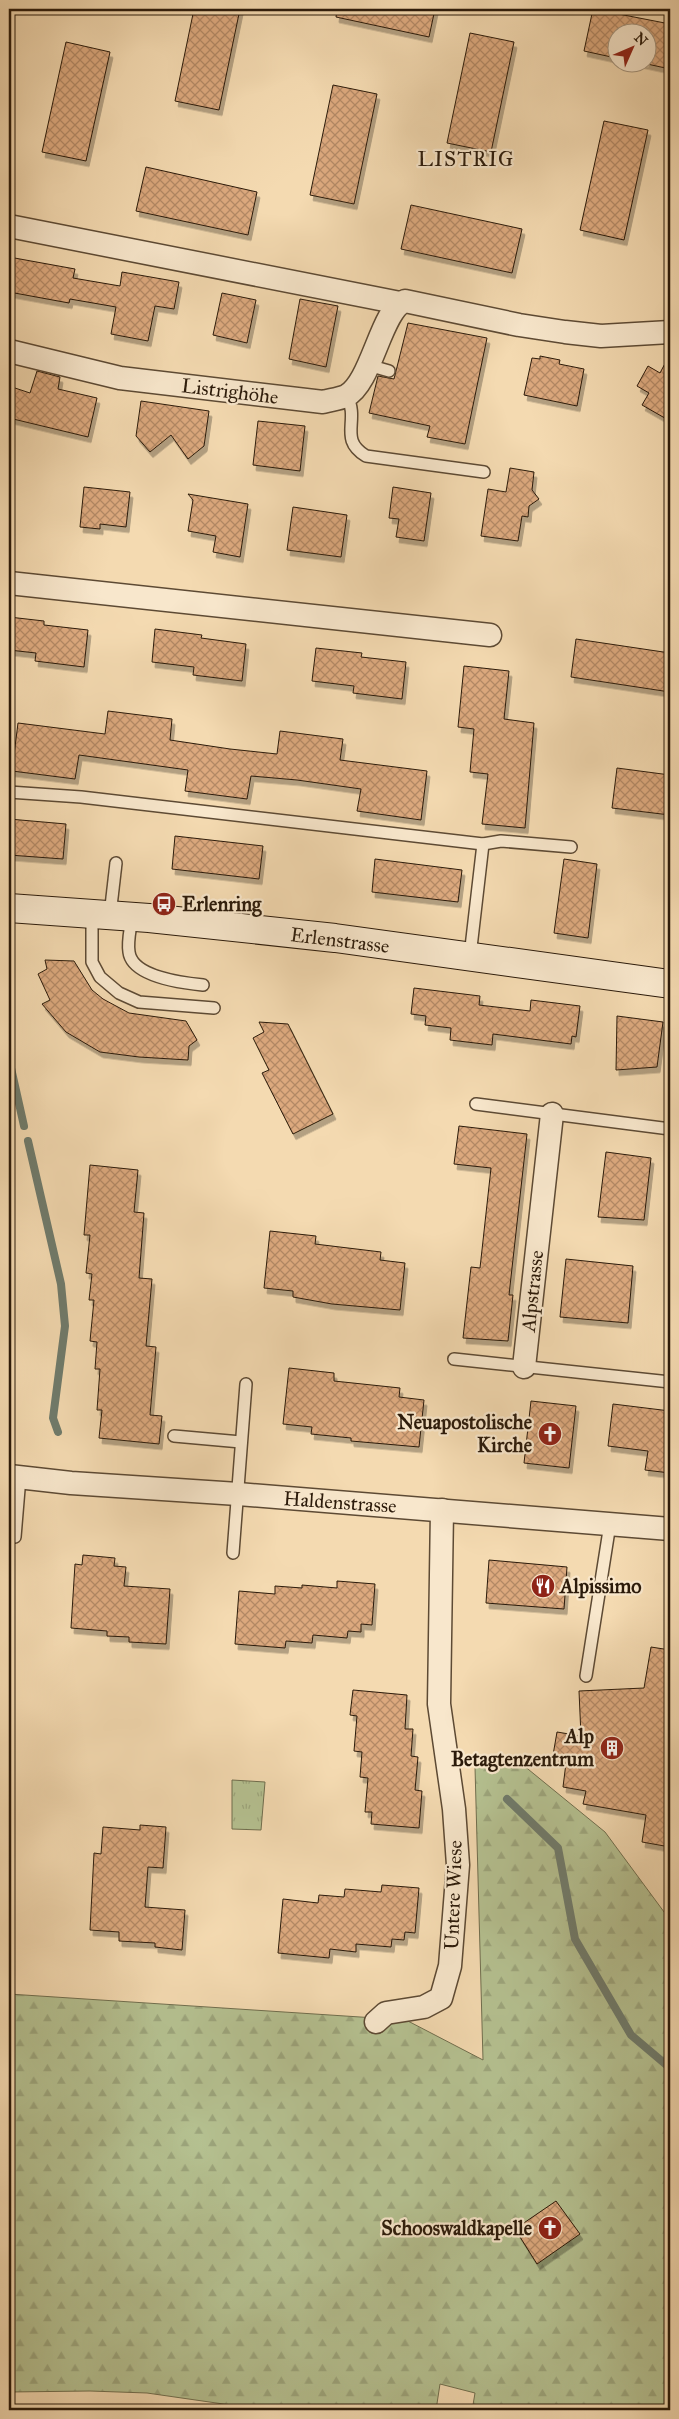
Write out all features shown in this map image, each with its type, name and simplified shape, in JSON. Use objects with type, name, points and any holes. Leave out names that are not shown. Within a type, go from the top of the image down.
[{"type":"street","points":[[9,226],[400,303],[411,301],[519,325],[601,336],[670,332]]},
{"type":"street","points":[[347,396],[358,384],[378,368],[392,313],[400,303]]},
{"type":"street","name":"Listrighöhe","points":[[9,351],[120,378],[323,402],[347,396]]},
{"type":"street","points":[[9,583],[490,636]]},
{"type":"street","name":"Erlenstrasse","points":[[9,908],[111,915],[335,938],[670,984]]},
{"type":"street","name":"Alpstrasse","points":[[524,1368],[539,1215],[552,1114]]},
{"type":"street","name":"Haldenstrasse","points":[[14,1477],[670,1529]]},
{"type":"street","name":"Untere Wiese","points":[[376,2022],[386,2013],[424,2006],[441,1998],[450,1966],[458,1864],[454,1809],[439,1704],[442,1510]]},
{"type":"lane","points":[[347,396],[352,406],[351,442],[356,450],[366,456],[484,472]]},
{"type":"lane","points":[[9,792],[81,797],[483,844],[501,841],[571,847]]},
{"type":"lane","points":[[470,957],[483,844]]},
{"type":"lane","points":[[116,863],[111,915],[92,962],[100,977],[119,992],[139,1002],[214,1008]]},
{"type":"lane","points":[[111,915],[135,964],[151,974],[174,982],[203,985]]},
{"type":"lane","points":[[476,1104],[670,1129]]},
{"type":"lane","points":[[454,1359],[524,1368],[670,1382]]},
{"type":"lane","points":[[234,1553],[246,1384]]},
{"type":"lane","points":[[174,1436],[241,1442]]},
{"type":"lane","points":[[14,1477],[15,1537]]},
{"type":"lane","points":[[586,1676],[610,1524]]},
{"type":"green space","points":[[523,1765],[605,1832],[670,1920],[670,2410],[483,2410],[473,2405],[475,2393],[440,2384],[436,2410],[265,2410],[147,2393],[90,2391],[9,2392],[9,1994],[406,2020],[483,2060],[475,1767]]},
{"type":"green space","points":[[232,1780],[265,1782],[261,1830],[232,1829]]},
{"type":"building","points":[[194,9],[240,9],[219,110],[175,101]]},
{"type":"building","points":[[337,9],[435,9],[429,37],[336,17]]},
{"type":"building","points":[[593,9],[670,24],[670,69],[656,66],[656,22],[606,22],[606,56],[584,51]]},
{"type":"building","points":[[470,33],[514,42],[491,152],[447,143]]},
{"type":"building","points":[[66,42],[110,52],[86,161],[42,152]]},
{"type":"building","points":[[333,85],[377,94],[354,204],[310,195]]},
{"type":"building","points":[[604,121],[648,130],[624,240],[580,230]]},
{"type":"building","points":[[146,167],[257,192],[248,235],[136,211]]},
{"type":"building","points":[[411,205],[522,229],[512,273],[401,249]]},
{"type":"building","points":[[9,257],[75,269],[73,278],[120,286],[122,272],[179,282],[174,309],[155,306],[148,341],[111,334],[116,307],[70,299],[69,303],[9,292]]},
{"type":"building","points":[[222,293],[256,300],[247,343],[213,335]]},
{"type":"building","points":[[300,299],[338,306],[326,367],[289,359]]},
{"type":"building","points":[[408,323],[487,338],[465,444],[427,437],[430,426],[369,413],[378,376],[394,379]]},
{"type":"building","points":[[670,354],[670,421],[642,405],[649,393],[637,386],[648,366],[660,373]]},
{"type":"building","points":[[540,356],[560,360],[559,364],[584,369],[577,406],[524,395],[532,358],[540,359]]},
{"type":"building","points":[[37,371],[60,377],[58,389],[97,398],[88,437],[9,418],[9,386],[30,393]]},
{"type":"building","points":[[141,401],[209,411],[204,446],[188,459],[171,435],[150,452],[136,436]]},
{"type":"building","points":[[258,421],[305,426],[300,471],[253,465]]},
{"type":"building","points":[[510,468],[534,472],[532,490],[539,499],[529,506],[528,517],[522,516],[518,541],[481,536],[488,489],[506,492]]},
{"type":"building","points":[[84,487],[130,492],[126,527],[100,524],[100,529],[80,527]]},
{"type":"building","points":[[393,487],[431,493],[424,541],[396,537],[399,519],[389,518]]},
{"type":"building","points":[[188,494],[248,504],[240,557],[213,552],[216,536],[188,531],[193,500]]},
{"type":"building","points":[[293,507],[347,515],[341,557],[287,550]]},
{"type":"building","points":[[9,617],[44,621],[44,625],[88,630],[84,667],[35,661],[36,653],[9,650]]},
{"type":"building","points":[[155,629],[202,635],[201,638],[246,644],[242,681],[193,675],[194,667],[152,662]]},
{"type":"building","points":[[576,639],[670,653],[670,692],[571,677]]},
{"type":"building","points":[[316,648],[362,653],[361,657],[406,662],[402,699],[353,693],[354,686],[312,681]]},
{"type":"building","points":[[464,666],[509,671],[504,719],[534,723],[525,828],[482,824],[488,774],[470,772],[474,729],[458,727]]},
{"type":"building","points":[[108,711],[172,719],[170,740],[230,749],[277,754],[280,731],[343,739],[340,760],[427,771],[421,820],[357,811],[361,789],[297,780],[251,776],[247,799],[185,791],[188,770],[79,755],[75,779],[12,771],[18,723],[105,734]]},
{"type":"building","points":[[617,768],[670,775],[670,815],[612,808]]},
{"type":"building","points":[[9,819],[66,824],[63,859],[9,855]]},
{"type":"building","points":[[175,836],[263,846],[259,879],[172,869]]},
{"type":"building","points":[[375,859],[462,870],[458,902],[372,892]]},
{"type":"building","points":[[564,859],[597,864],[588,938],[554,933]]},
{"type":"building","points":[[45,960],[74,961],[92,990],[103,999],[129,1013],[186,1021],[197,1040],[189,1046],[188,1060],[100,1052],[66,1032],[42,1004],[50,1000],[38,974],[47,969]]},
{"type":"building","points":[[414,988],[480,996],[479,1005],[530,1011],[531,1000],[580,1006],[576,1037],[572,1036],[571,1044],[493,1034],[492,1045],[450,1040],[451,1028],[425,1025],[426,1016],[411,1014]]},
{"type":"building","points":[[617,1016],[663,1022],[657,1067],[616,1070]]},
{"type":"building","points":[[259,1022],[288,1024],[333,1114],[293,1134],[262,1073],[269,1070],[253,1038],[264,1032]]},
{"type":"building","points":[[459,1126],[527,1134],[509,1295],[513,1295],[508,1341],[463,1338],[471,1267],[480,1268],[491,1168],[454,1164]]},
{"type":"building","points":[[606,1152],[651,1158],[644,1220],[598,1217]]},
{"type":"building","points":[[90,1165],[138,1170],[134,1212],[144,1213],[139,1278],[152,1279],[146,1346],[156,1347],[150,1415],[162,1416],[159,1444],[99,1438],[102,1410],[97,1410],[100,1369],[95,1369],[97,1342],[90,1341],[94,1300],[89,1300],[92,1274],[86,1273],[90,1235],[84,1235]]},
{"type":"building","points":[[270,1231],[316,1236],[315,1244],[381,1252],[380,1260],[405,1263],[400,1310],[332,1304],[293,1297],[293,1291],[264,1288]]},
{"type":"building","points":[[566,1259],[633,1266],[628,1323],[560,1317]]},
{"type":"building","points":[[289,1368],[334,1373],[334,1381],[400,1388],[399,1397],[424,1400],[419,1447],[351,1441],[351,1438],[311,1434],[312,1427],[283,1424]]},
{"type":"building","name":"Neuapostolische Kirche","points":[[531,1401],[576,1406],[569,1468],[524,1463]]},
{"type":"building","points":[[613,1404],[670,1411],[670,1473],[645,1470],[648,1451],[608,1446]]},
{"type":"building","points":[[83,1555],[115,1558],[114,1566],[126,1567],[124,1586],[170,1589],[166,1644],[129,1642],[129,1637],[107,1636],[107,1631],[71,1628],[75,1564],[82,1565]]},
{"type":"building","points":[[489,1560],[567,1567],[564,1609],[486,1603]]},
{"type":"building","points":[[337,1581],[375,1584],[372,1625],[361,1624],[361,1632],[348,1631],[347,1638],[313,1635],[312,1643],[286,1641],[285,1648],[235,1644],[239,1591],[275,1594],[275,1586],[302,1588],[302,1585],[337,1588]]},
{"type":"building","name":"Alp Betagtenzentrum","points":[[651,1647],[670,1650],[670,1847],[642,1842],[646,1815],[583,1804],[586,1791],[563,1787],[566,1763],[552,1761],[557,1732],[581,1736],[579,1691],[644,1688]]},
{"type":"building","points":[[353,1690],[407,1695],[405,1729],[413,1729],[411,1756],[418,1757],[415,1790],[422,1791],[419,1828],[371,1824],[372,1812],[365,1812],[368,1778],[360,1777],[362,1752],[354,1751],[357,1716],[350,1715]]},
{"type":"building","points":[[140,1825],[166,1827],[163,1868],[148,1867],[145,1907],[185,1910],[182,1950],[155,1947],[155,1943],[119,1941],[119,1932],[90,1930],[94,1853],[101,1854],[103,1827],[140,1830]]},
{"type":"building","points":[[382,1885],[419,1888],[415,1933],[405,1932],[404,1940],[392,1939],[391,1947],[356,1944],[356,1952],[330,1949],[329,1958],[278,1953],[283,1899],[318,1903],[319,1895],[344,1897],[345,1889],[381,1892]]},
{"type":"building","name":"Schooswaldkapelle","points":[[556,2201],[580,2234],[537,2264],[515,2229]]},
{"type":"waterway","points":[[9,1059],[24,1126]]},
{"type":"waterway","points":[[28,1141],[61,1284],[65,1326],[53,1418],[58,1432]]},
{"type":"waterway","points":[[507,1799],[558,1848],[575,1939],[631,2035],[670,2068]]},
{"type":"place","name":"Erlenring","points":[[164,904]]},
{"type":"place","name":"Neuapostolische Kirche","points":[[550,1434]]},
{"type":"place","name":"Alpissimo","points":[[543,1586]]},
{"type":"place","name":"Alp Betagtenzentrum","points":[[612,1748]]},
{"type":"place","name":"Schooswaldkapelle","points":[[550,2228]]},
{"type":"district","name":"LISTRIG","points":[[466,159]]}]
